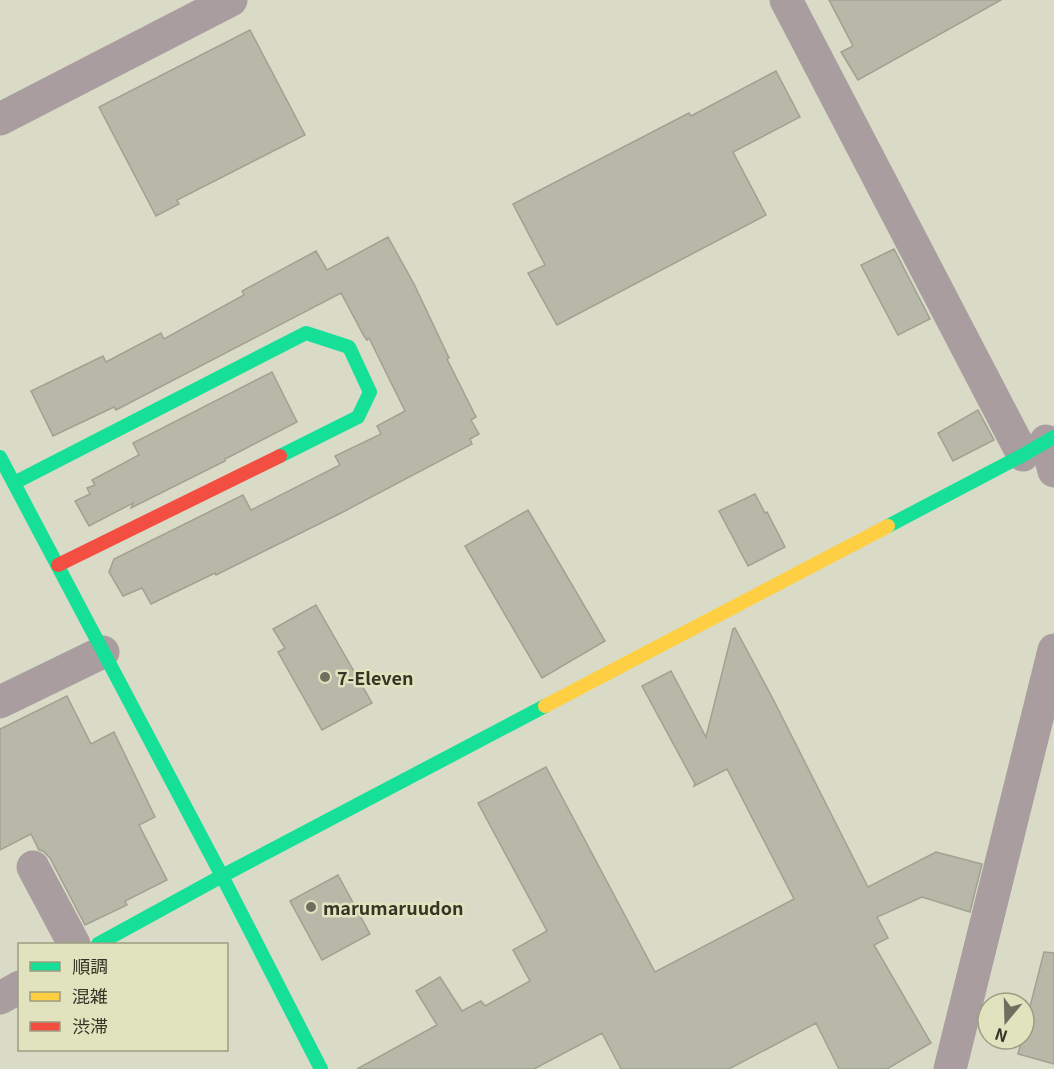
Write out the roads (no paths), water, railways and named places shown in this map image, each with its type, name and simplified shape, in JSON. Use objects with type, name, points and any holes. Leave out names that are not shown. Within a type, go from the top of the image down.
[{"type":"street","points":[[0,119],[231,0]]},
{"type":"street","points":[[102,943],[222,876],[1044,451],[786,0]]},
{"type":"street","points":[[14,483],[306,333],[349,347],[370,392],[358,417],[57,565]]},
{"type":"street","points":[[0,457],[222,876],[321,1069]]},
{"type":"street","points":[[950,1069],[1054,650]]},
{"type":"street","points":[[0,702],[103,652]]},
{"type":"street","points":[[33,867],[73,943]]},
{"type":"street","points":[[0,998],[18,988]]},
{"type":"place","name":"7-Eleven","points":[[325,677]]},
{"type":"place","name":"marumaruudon","points":[[311,907]]}]
